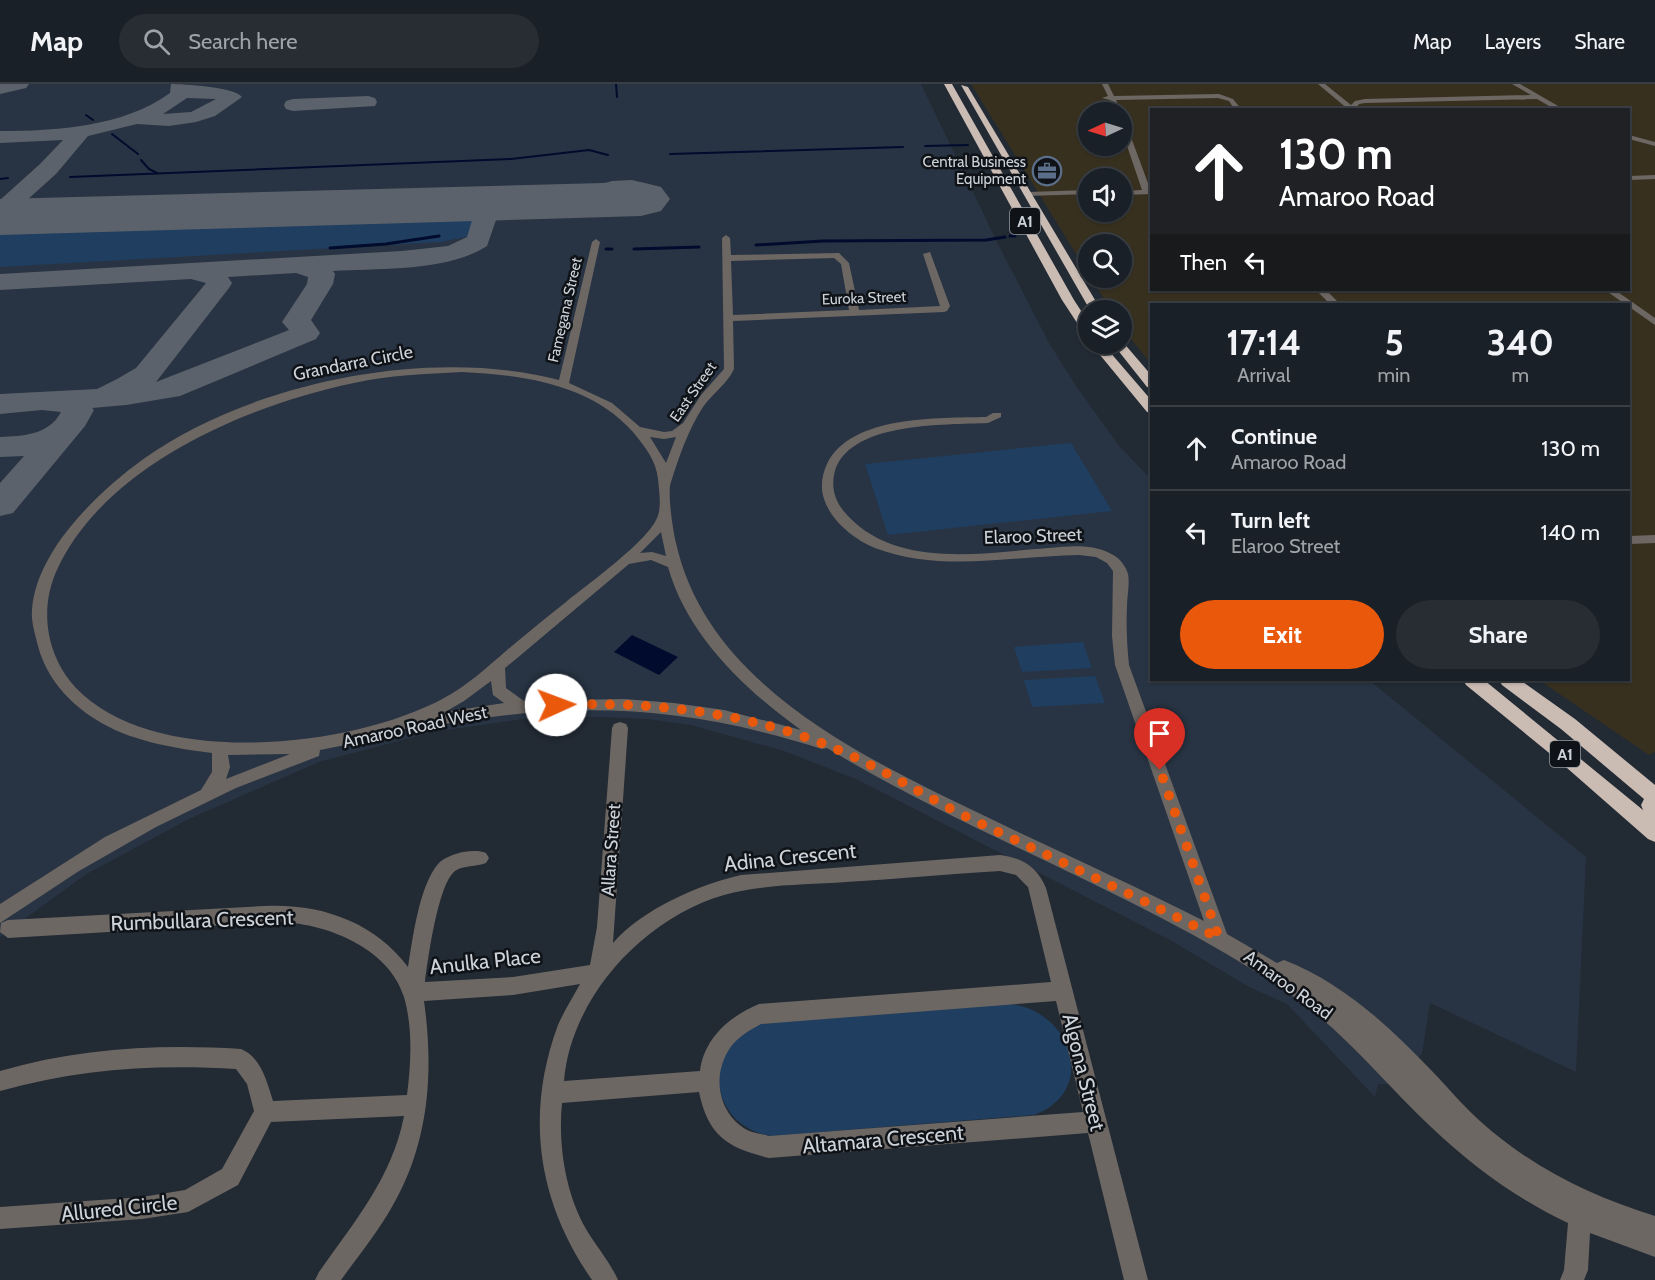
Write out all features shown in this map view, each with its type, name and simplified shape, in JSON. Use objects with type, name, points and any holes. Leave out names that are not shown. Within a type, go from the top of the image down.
[{"type":"highway","name":"A1","points":[[948,84],[1078,314]]},
{"type":"highway","name":"A1","points":[[962,84],[1090,300]]},
{"type":"highway","points":[[1006,188],[1028,198]]},
{"type":"highway","points":[[1028,198],[1018,199],[1037,233],[1035,238]]},
{"type":"highway","points":[[1059,248],[1049,255],[1061,275],[1060,284]]},
{"type":"highway","points":[[1105,354],[1150,407]]},
{"type":"highway","points":[[1129,354],[1147,372]]},
{"type":"highway","name":"A1","points":[[1473,681],[1566,756],[1655,833]]},
{"type":"highway","name":"A1","points":[[1509,681],[1568,724],[1655,798]]},
{"type":"highway","points":[[1655,798],[1651,805],[1655,815]]},
{"type":"street","points":[[1098,84],[1112,102]]},
{"type":"street","points":[[1105,84],[1110,102]]},
{"type":"street","points":[[1321,84],[1352,108]]},
{"type":"street","points":[[1515,84],[1558,108]]},
{"type":"street","points":[[1109,98],[1219,96],[1232,100],[1238,108]]},
{"type":"street","points":[[1354,108],[1357,102],[1365,101],[1539,97]]},
{"type":"street","points":[[1630,137],[1655,144]]},
{"type":"street","points":[[1132,152],[1145,192]]},
{"type":"street","points":[[1129,156],[1145,192]]},
{"type":"street","points":[[1016,176],[1034,188],[1065,193]]},
{"type":"street","points":[[1630,178],[1655,177]]},
{"type":"street","points":[[1028,198],[1078,193]]},
{"type":"street","points":[[1028,198],[1047,200],[1078,195]]},
{"type":"street","name":"East Street","points":[[665,488],[673,455],[686,426],[705,398],[728,372],[726,238]]},
{"type":"street","name":"Famegana Street","points":[[563,385],[596,242]]},
{"type":"street","name":"Euroka Street","points":[[727,318],[944,309],[945,306],[927,254]]},
{"type":"street","points":[[726,258],[836,255],[845,263],[855,314]]},
{"type":"street","points":[[1322,291],[1334,303]]},
{"type":"street","points":[[1611,291],[1628,303]]},
{"type":"street","points":[[1630,304],[1655,322]]},
{"type":"street","name":"Grandarra Circle","points":[[438,369],[500,371],[563,385],[605,403],[637,428],[661,465],[665,488],[664,519],[645,542],[625,560],[498,668],[452,702],[397,726],[366,735],[295,748],[217,747],[163,738],[118,724],[84,704],[61,681],[50,665],[39,627],[43,587],[61,548],[95,506],[141,468],[200,432],[261,405],[304,391],[374,375],[438,369]]},
{"type":"street","name":"Elaroo Street","points":[[997,415],[988,420],[896,426],[878,430],[858,440],[841,452],[830,468],[827,487],[831,503],[843,520],[860,534],[880,545],[905,552],[944,557],[1076,551],[1102,554],[1115,563],[1121,576],[1119,634],[1122,665],[1219,938]]},
{"type":"street","points":[[637,428],[647,434],[662,436],[679,432],[686,426]]},
{"type":"street","name":"Amaroo Road","points":[[664,519],[674,564],[685,594],[701,622],[743,673],[802,724],[863,761],[948,807],[1238,949],[1302,990],[1423,1090],[1480,1156],[1511,1180],[1552,1205],[1580,1209]]},
{"type":"street","points":[[1630,540],[1655,539]]},
{"type":"street","points":[[625,560],[652,556],[674,564]]},
{"type":"street","points":[[498,668],[498,691],[520,706]]},
{"type":"street","name":"Amaroo Road West","points":[[4,922],[112,842],[206,795],[296,758],[366,735],[462,714],[520,706],[636,704],[679,710],[790,733],[835,748],[863,761]]},
{"type":"street","name":"Allara Street","points":[[598,973],[606,927],[620,728]]},
{"type":"street","points":[[206,795],[221,774],[223,761],[217,747]]},
{"type":"street","points":[[413,994],[426,926],[439,880],[444,870],[454,862],[480,858]]},
{"type":"street","name":"Adina Crescent","points":[[606,1280],[577,1237],[561,1197],[550,1145],[550,1094],[562,1039],[578,1005],[598,973],[621,946],[650,922],[682,903],[723,887],[768,880],[1000,863],[1012,864],[1022,869]]},
{"type":"street","name":"Algona Street","points":[[1022,869],[1032,876],[1037,888],[1136,1280]]},
{"type":"street","name":"Rumbullara Crescent","points":[[4,922],[310,916],[332,922],[378,945],[393,962],[413,994],[420,1034],[421,1069],[416,1105],[411,1132],[393,1182],[364,1230],[327,1280]]},
{"type":"street","name":"Amaroo Road","points":[[1238,949],[1326,991],[1365,1020],[1411,1064],[1423,1090]]},
{"type":"street","name":"Anulka Place","points":[[413,994],[454,988],[503,987],[571,974],[598,973]]},
{"type":"street","name":"Altamara Crescent","points":[[1064,991],[766,1012],[745,1019],[728,1034],[713,1055],[707,1081],[712,1105],[719,1119],[737,1137],[761,1147],[1097,1122]]},
{"type":"street","points":[[0,1081],[28,1072],[97,1060],[184,1055],[241,1059],[256,1079],[265,1112],[416,1105]]},
{"type":"street","points":[[550,1094],[707,1081]]},
{"type":"street","name":"Allured Circle","points":[[0,1218],[142,1208],[188,1201],[230,1177],[265,1112]]},
{"type":"street","points":[[1580,1209],[1607,1212],[1655,1227]]},
{"type":"street","points":[[1580,1209],[1655,1245]]},
{"type":"street","points":[[1572,1280],[1576,1269],[1580,1209]]},
{"type":"shaded area","points":[[0,84],[921,84],[998,244],[1048,341],[1076,386],[1120,447],[1150,478],[1150,681],[1370,681],[1586,857],[1576,1072],[1430,1003],[1422,1054],[1391,1084],[1378,1084],[1375,1097],[1287,1004],[1249,987],[1172,941],[858,780],[784,751],[691,725],[647,719],[531,718],[433,732],[319,762],[189,819],[85,875],[0,937]]},
{"type":"shaded area","points":[[971,84],[1655,84],[1655,752],[1649,755],[1540,681],[1630,681],[1630,303],[1150,303],[1150,363],[1132,340],[1132,300],[1105,300],[1097,288],[1132,288],[1132,234],[1078,234],[1078,257]]},
{"type":"shaded area","points":[[464,213],[474,221],[470,236],[441,242],[0,267],[0,226]]},
{"type":"shaded area","points":[[1071,443],[1112,511],[888,535],[865,464]]},
{"type":"shaded area","points":[[632,635],[678,657],[659,675],[614,652]]},
{"type":"shaded area","points":[[1083,642],[1092,668],[1022,672],[1014,647]]},
{"type":"shaded area","points":[[1095,676],[1105,703],[1032,707],[1024,680]]},
{"type":"shaded area","points":[[1007,1004],[1029,1009],[1047,1019],[1060,1034],[1069,1051],[1071,1070],[1067,1088],[1055,1103],[1034,1115],[771,1136],[755,1132],[742,1124],[731,1114],[724,1102],[719,1073],[723,1058],[734,1041],[758,1024]]},
{"type":"waterway","points":[[616,84],[617,97]]},
{"type":"waterway","points":[[86,115],[93,120]]},
{"type":"waterway","points":[[112,134],[138,154]]},
{"type":"waterway","points":[[925,146],[968,145]]},
{"type":"waterway","points":[[670,154],[903,147]]},
{"type":"waterway","points":[[70,177],[511,159],[589,150],[608,155]]},
{"type":"waterway","points":[[141,160],[149,169],[157,173]]},
{"type":"waterway","points":[[0,179],[8,178]]},
{"type":"waterway","points":[[330,248],[386,244],[439,236]]},
{"type":"waterway","points":[[1010,236],[1015,236]]},
{"type":"waterway","points":[[756,245],[823,241],[986,240],[1005,237]]},
{"type":"waterway","points":[[634,249],[699,247]]},
{"type":"waterway","points":[[606,249],[612,249]]},
{"type":"taxiway","points":[[0,89],[20,84]]},
{"type":"taxiway","points":[[65,133],[120,123],[144,115],[164,106],[179,95],[180,84]]},
{"type":"taxiway","points":[[141,119],[169,120],[198,116],[233,97],[226,94],[181,90]]},
{"type":"taxiway","points":[[293,105],[368,102]]},
{"type":"taxiway","points":[[0,137],[65,133]]},
{"type":"taxiway","points":[[0,212],[48,169],[78,136],[65,133]]},
{"type":"taxiway","points":[[566,201],[612,188],[632,187],[629,199]]},
{"type":"taxiway","points":[[486,216],[499,206],[523,202]]},
{"type":"taxiway","points":[[296,265],[402,259],[461,250],[478,241],[486,212],[480,207],[461,204]]},
{"type":"taxiway","points":[[53,401],[126,396],[169,389],[306,333],[303,327],[296,322],[320,284],[322,274],[311,268],[296,265]]},
{"type":"taxiway","points":[[191,271],[296,265]]},
{"type":"taxiway","points":[[0,282],[191,271]]},
{"type":"taxiway","points":[[110,393],[128,386],[147,374],[219,283],[214,276],[191,271]]},
{"type":"taxiway","points":[[0,404],[53,401]]},
{"type":"taxiway","points":[[53,401],[73,405],[78,410],[63,431]]},
{"type":"taxiway","points":[[0,447],[41,442],[63,431]]},
{"type":"taxiway","points":[[0,505],[63,431]]},
{"type":"runway","points":[[0,217],[641,199]]},
{"type":"place","name":"Central Business Equipment","points":[[1047,171]]},
{"type":"route","points":[[556,705],[636,704],[679,710],[763,726],[835,748],[948,807],[1219,938],[1160,770]]}]
